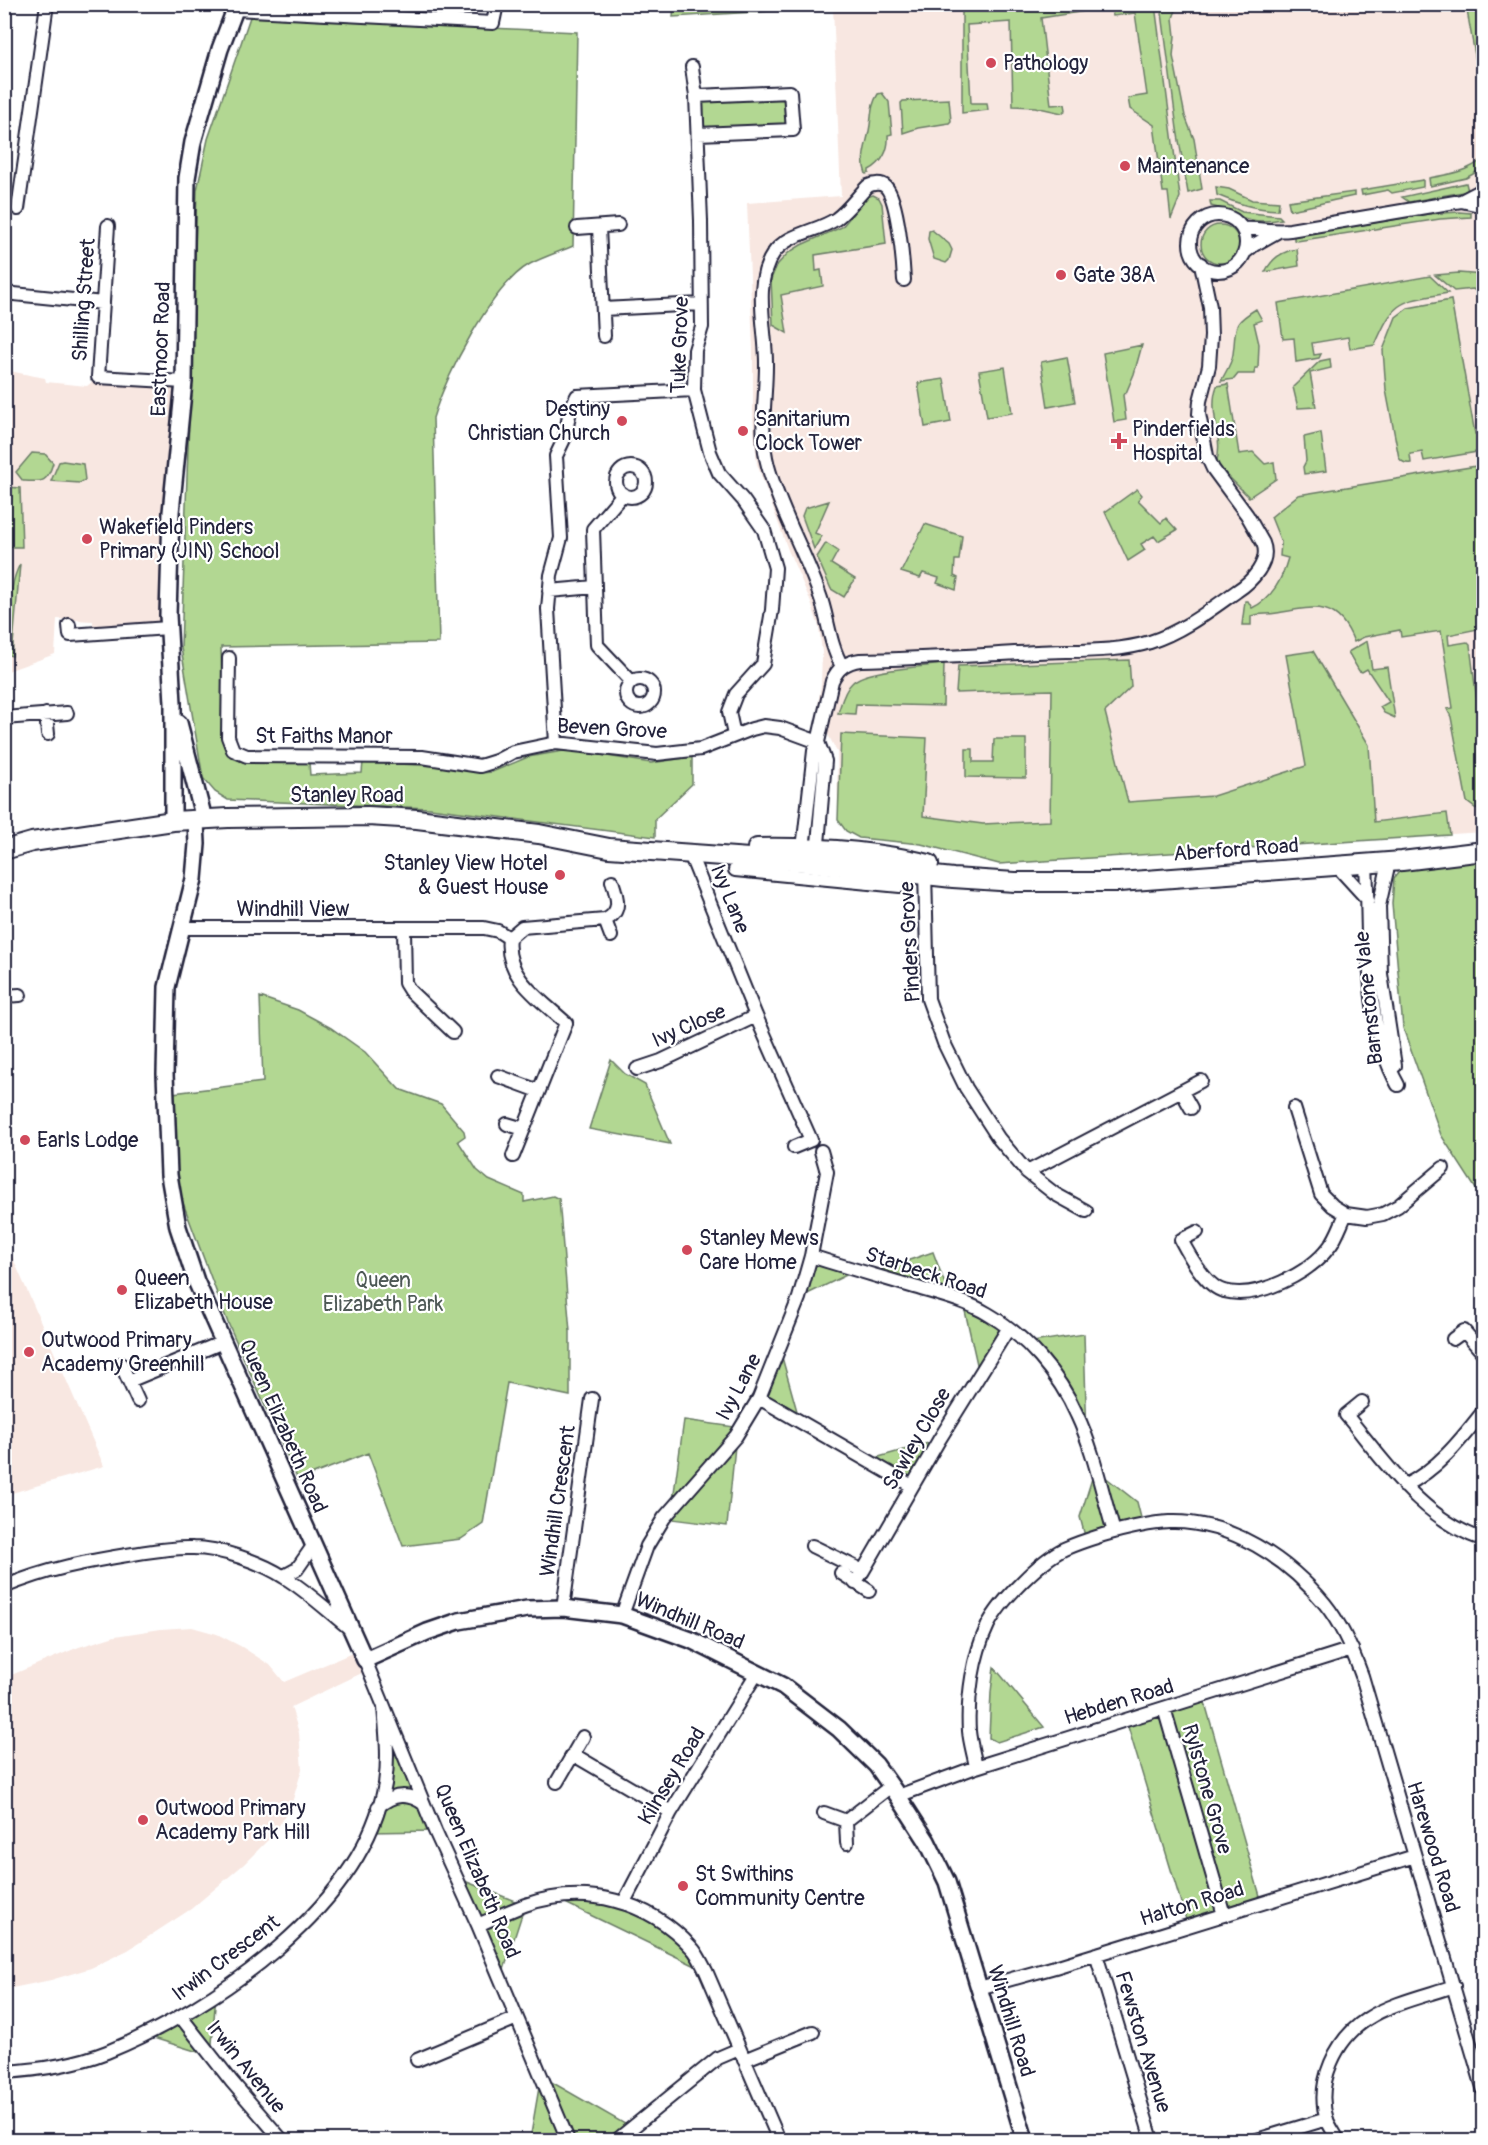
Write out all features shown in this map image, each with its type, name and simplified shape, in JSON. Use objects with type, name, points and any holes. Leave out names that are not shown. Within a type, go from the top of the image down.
[{"type":"main road","name":"Stanley Road","points":[[4,850],[32,842],[172,821],[368,816],[417,819],[539,834],[609,848],[690,855]]},
{"type":"main road","name":"Aberford Road","points":[[690,855],[721,849],[811,856],[870,869],[926,869],[952,879],[1063,883],[1119,882],[1366,864],[1484,851]]},
{"type":"street","points":[[18,208],[46,4]]},
{"type":"street","points":[[236,7],[493,23],[497,4]]},
{"type":"street","name":"Eastmoor Road","points":[[172,821],[173,703],[168,628],[171,512],[184,382],[187,178],[196,132],[220,49],[236,7]]},
{"type":"street","name":"Tuke Grove","points":[[692,66],[698,134],[702,327],[695,350],[694,390],[710,452],[720,473],[764,530],[775,568],[772,610],[763,664],[736,694],[729,712],[734,735]]},
{"type":"street","points":[[696,96],[790,92],[792,130],[698,134]]},
{"type":"street","points":[[842,666],[835,651],[820,593],[767,464],[764,419],[766,365],[762,293],[765,271],[773,253],[786,242],[825,225],[847,209],[867,186],[881,184],[886,187],[894,205],[904,280]]},
{"type":"street","points":[[1201,264],[1214,270],[1226,269],[1236,264],[1254,244],[1277,232],[1461,201],[1484,189]]},
{"type":"street","points":[[1461,201],[1484,206]]},
{"type":"street","points":[[811,856],[814,751],[832,681],[836,671],[842,666],[860,660],[1105,649],[1150,642],[1190,623],[1245,586],[1258,572],[1265,548],[1257,531],[1213,469],[1207,456],[1199,414],[1209,366],[1212,336],[1210,307],[1201,264],[1192,252],[1191,236],[1199,222],[1214,215],[1231,217],[1243,229],[1246,237],[1244,253]]},
{"type":"street","points":[[577,228],[618,225]]},
{"type":"street","name":"Shilling Street","points":[[108,226],[98,377],[184,382]]},
{"type":"street","points":[[599,226],[604,336]]},
{"type":"street","points":[[1243,229],[1255,228],[1277,232]]},
{"type":"street","points":[[4,293],[103,303]]},
{"type":"street","points":[[603,309],[701,303]]},
{"type":"street","points":[[556,742],[548,609],[551,575],[561,538],[556,456],[565,436],[570,410],[578,396],[694,390]]},
{"type":"street","points":[[622,494],[593,529],[594,587],[597,645],[631,681]]},
{"type":"street","points":[[549,591],[594,587]]},
{"type":"street","points":[[69,625],[70,635],[168,628]]},
{"type":"street","name":"St Faiths Manor","points":[[229,658],[228,737],[233,750],[247,756],[422,756],[437,759]]},
{"type":"street","name":"Eastmoor Road","points":[[173,703],[200,820]]},
{"type":"street","points":[[4,718],[67,712]]},
{"type":"street","points":[[46,714],[48,734]]},
{"type":"street","name":"Beven Grove","points":[[437,759],[480,766],[513,752],[556,742],[657,754],[701,749],[734,735],[764,726],[780,728],[818,742]]},
{"type":"street","name":"Queen Elizabeth Road","points":[[200,820],[194,879],[167,987],[165,1074],[169,1175],[178,1227],[196,1281],[365,1660],[568,2140]]},
{"type":"street","name":"Ivy Lane","points":[[690,855],[756,1016],[811,1140],[794,1147]]},
{"type":"street","name":"Barnstone Vale","points":[[1366,864],[1375,1015],[1387,1062],[1398,1085],[1381,974],[1379,906],[1389,862]]},
{"type":"street","name":"Barnstone Vale","points":[[1336,865],[1368,900]]},
{"type":"street","name":"Aberford Road","points":[[735,870],[870,869],[900,886]]},
{"type":"street","name":"Pinders Grove","points":[[926,869],[928,999],[944,1043],[966,1088],[999,1138],[1028,1172],[1055,1194],[1086,1211]]},
{"type":"street","points":[[513,1156],[566,1023],[516,977],[509,959],[509,938],[522,927],[605,920],[611,917],[617,907],[618,899],[612,880]]},
{"type":"street","points":[[605,920],[611,936]]},
{"type":"street","name":"Windhill View","points":[[183,928],[484,928],[498,931],[509,938]]},
{"type":"street","points":[[404,929],[405,983],[410,991],[453,1032]]},
{"type":"street","points":[[4,996],[20,995]]},
{"type":"street","name":"Ivy Close","points":[[637,1070],[756,1016]]},
{"type":"street","points":[[498,1076],[539,1091]]},
{"type":"street","points":[[1028,1172],[1201,1081]]},
{"type":"street","points":[[1182,1092],[1191,1108]]},
{"type":"street","points":[[1294,1108],[1321,1194],[1333,1206],[1346,1214],[1367,1217],[1383,1214],[1398,1206],[1443,1168]]},
{"type":"street","points":[[507,1124],[524,1129]]},
{"type":"street","name":"Ivy Lane","points":[[622,1615],[647,1546],[664,1518],[736,1436],[759,1398],[799,1298],[811,1256],[827,1172],[821,1151]]},
{"type":"street","points":[[1197,1232],[1180,1240],[1200,1272],[1223,1291],[1249,1291],[1293,1278],[1316,1262],[1331,1245],[1346,1214]]},
{"type":"street","name":"Starbeck Road","points":[[811,1256],[963,1302],[988,1314],[1026,1343],[1045,1363],[1065,1390],[1077,1415],[1087,1440],[1114,1532]]},
{"type":"street","name":"Sawley Close","points":[[855,1582],[979,1373],[1008,1329]]},
{"type":"street","points":[[1453,1339],[1464,1330],[1484,1354]]},
{"type":"street","points":[[129,1381],[223,1342]]},
{"type":"street","points":[[121,1364],[138,1401]]},
{"type":"street","points":[[759,1398],[912,1486]]},
{"type":"street","name":"Windhill Crescent","points":[[563,1608],[592,1399]]},
{"type":"street","points":[[1362,1402],[1346,1415],[1404,1486],[1427,1509],[1453,1526],[1484,1540]]},
{"type":"street","points":[[1404,1486],[1418,1479],[1445,1458],[1482,1413],[1484,1407]]},
{"type":"street","name":"Harewood Road","points":[[976,1767],[969,1731],[970,1695],[975,1661],[989,1624],[1011,1593],[1062,1550],[1114,1532],[1171,1522],[1206,1526],[1236,1536],[1270,1553],[1325,1604],[1352,1649],[1416,1856],[1484,2091]]},
{"type":"street","points":[[284,1576],[297,1569],[313,1546]]},
{"type":"street","points":[[812,1546],[863,1570]]},
{"type":"street","points":[[4,1587],[48,1570],[94,1560],[193,1548],[221,1552],[251,1561],[284,1576],[349,1628]]},
{"type":"street","points":[[840,1573],[869,1591]]},
{"type":"street","name":"Windhill Road","points":[[365,1660],[427,1632],[459,1621],[527,1609],[563,1608],[622,1615],[691,1640],[783,1686],[839,1729],[876,1765],[927,1841],[947,1881],[1025,2140]]},
{"type":"street","name":"Hebden Road","points":[[894,1791],[1352,1649]]},
{"type":"street","name":"Kilnsey Road","points":[[624,1902],[671,1812],[757,1673]]},
{"type":"street","name":"Irwin Crescent","points":[[4,2072],[37,2070],[106,2052],[181,2017],[271,1954],[328,1898],[346,1875],[369,1832],[384,1785],[388,1753],[384,1707]]},
{"type":"street","name":"Rylstone Grove","points":[[1164,1708],[1224,1915]]},
{"type":"street","points":[[557,1782],[583,1737]]},
{"type":"street","points":[[574,1755],[671,1812]]},
{"type":"street","points":[[846,1821],[894,1791]]},
{"type":"street","points":[[378,1807],[387,1800],[404,1795],[415,1797],[424,1804]]},
{"type":"street","points":[[824,1813],[846,1821]]},
{"type":"street","points":[[846,1821],[847,1843]]},
{"type":"street","name":"Halton Road","points":[[980,1988],[1416,1856]]},
{"type":"street","points":[[478,1925],[525,1905],[578,1895],[599,1896],[624,1902],[669,1926],[693,1949],[717,1994],[780,2140]]},
{"type":"street","name":"Fewston Avenue","points":[[1096,1954],[1152,2140]]},
{"type":"street","points":[[1338,2140],[1327,2119],[1324,2088],[1330,2064],[1339,2046],[1368,2018],[1387,2009],[1454,1986]]},
{"type":"street","name":"Irwin Avenue","points":[[181,2017],[282,2140]]},
{"type":"street","points":[[417,2060],[517,2018]]},
{"type":"street","points":[[617,2140],[718,2058],[742,2054],[813,2032]]},
{"type":"street","points":[[1257,2140],[1327,2119]]},
{"type":"shaded area","name":"Pinderfields Hospital","points":[[875,4],[1483,5],[1483,832],[999,864],[953,847],[859,838],[846,831],[838,820],[837,752],[817,713],[822,652],[819,627],[757,464],[753,418],[753,349],[747,203],[841,196],[833,7]]},
{"type":"shaded area","name":"Wakefield Pinders Primary (JIN) School","points":[[4,370],[45,378],[46,382],[87,386],[98,377],[184,382],[168,628],[93,629],[93,621],[57,619],[55,654],[5,672]]},
{"type":"shaded area","name":"Outwood Primary Academy Greenhill","points":[[4,1238],[104,1466],[5,1495],[4,1495]]},
{"type":"shaded area","name":"Outwood Primary Academy Park Hill","points":[[192,1627],[217,1634],[242,1647],[270,1665],[284,1682],[357,1651],[364,1672],[291,1707],[299,1733],[302,1769],[291,1806],[273,1835],[244,1864],[191,1909],[128,1950],[91,1968],[51,1980],[12,1988],[4,1986],[4,1678],[79,1647],[115,1636]]},
{"type":"green space","points":[[674,4],[867,5],[673,17]]},
{"type":"green space","points":[[962,5],[1155,5],[1180,197],[1171,219],[1168,192],[1163,192],[1154,125],[1130,109],[1128,98],[1147,95],[1135,13],[1113,16],[1111,7],[1041,18],[1051,105],[1065,104],[1066,110],[1062,113],[1035,107],[1013,106],[1011,22],[967,25],[971,103],[987,103],[988,110],[962,113]]},
{"type":"green space","points":[[1161,5],[1178,5],[1173,18],[1175,36],[1173,56],[1185,116],[1194,139],[1202,189],[1188,193],[1177,129]]},
{"type":"green space","points":[[1466,5],[1483,5],[1483,100]]},
{"type":"green space","points":[[250,17],[577,32],[573,246],[530,264],[515,275],[500,291],[459,357],[439,400],[433,418],[439,643],[221,647],[224,746],[232,758],[243,762],[309,763],[310,775],[362,773],[363,762],[453,767],[481,773],[492,772],[528,757],[569,750],[651,763],[692,757],[692,784],[655,819],[655,837],[430,808],[228,800],[215,792],[203,778],[181,648],[197,190],[208,139]]},
{"type":"green space","points":[[790,92],[793,130],[698,134],[696,96]]},
{"type":"green space","points":[[882,93],[889,102],[892,134],[888,135],[886,150],[881,160],[866,174],[864,158],[872,107],[875,98]]},
{"type":"green space","points":[[949,99],[951,121],[949,123],[903,133],[901,103],[903,101]]},
{"type":"green space","points":[[1483,158],[1482,169],[1466,178],[1430,186],[1429,178],[1465,169]]},
{"type":"green space","points":[[1423,180],[1423,187],[1392,193],[1388,190],[1362,195],[1361,190]]},
{"type":"green space","points":[[1466,183],[1468,191],[1409,202],[1402,197]]},
{"type":"green space","points":[[1216,187],[1229,189],[1252,200],[1279,202],[1278,210],[1232,201],[1217,195]]},
{"type":"green space","points":[[1354,192],[1354,196],[1290,210],[1288,201]]},
{"type":"green space","points":[[873,195],[879,198],[882,204],[886,244],[815,255],[816,271],[821,270],[823,286],[781,295],[787,333],[773,325],[771,279],[777,265],[788,253],[801,245],[842,227],[867,197]]},
{"type":"green space","points":[[1210,201],[1220,201],[1242,212],[1279,216],[1282,219],[1266,221],[1249,219],[1211,206]]},
{"type":"green space","points":[[1471,213],[1471,217],[1440,219],[1294,240],[1294,236],[1428,214]]},
{"type":"green space","points":[[1220,225],[1234,230],[1239,244],[1234,258],[1220,263],[1206,258],[1201,244],[1206,230]]},
{"type":"green space","points":[[932,230],[949,244],[952,250],[946,263],[934,259],[928,239],[929,231]]},
{"type":"green space","points":[[1297,249],[1299,266],[1265,272],[1278,256]]},
{"type":"green space","points":[[1459,273],[1483,275],[1483,298],[1473,289],[1454,291],[1435,275]]},
{"type":"green space","points":[[1430,276],[1448,293],[1419,298],[1401,305],[1388,318],[1375,345],[1350,349],[1348,337],[1312,343],[1314,355],[1321,354],[1319,358],[1296,362],[1294,338],[1283,339],[1278,303]]},
{"type":"green space","points":[[1451,300],[1475,434],[1483,433],[1483,451],[1424,461],[1422,452],[1410,454],[1411,463],[1406,463],[1399,458],[1386,390],[1383,350],[1396,317],[1408,308]]},
{"type":"green space","points":[[1256,309],[1262,320],[1254,323],[1259,344],[1258,368],[1255,368],[1254,374],[1238,374],[1234,379],[1221,381],[1232,357],[1236,327],[1242,319]]},
{"type":"green space","points":[[1142,345],[1134,374],[1123,395],[1126,420],[1114,422],[1103,353]]},
{"type":"green space","points":[[1067,357],[1075,402],[1048,407],[1041,362]]},
{"type":"green space","points":[[1330,359],[1331,368],[1310,373],[1316,407],[1298,408],[1293,387],[1320,361]]},
{"type":"green space","points":[[1005,367],[1012,413],[987,417],[979,371]]},
{"type":"green space","points":[[944,379],[951,422],[925,427],[918,383]]},
{"type":"green space","points":[[1228,384],[1239,454],[1253,452],[1265,464],[1274,462],[1276,479],[1249,497],[1216,464],[1219,444],[1214,396],[1217,386]]},
{"type":"green space","points":[[1321,433],[1326,471],[1304,474],[1303,467],[1306,461],[1304,437]]},
{"type":"green space","points":[[32,453],[45,454],[53,463],[49,474],[43,480],[23,481],[16,472]]},
{"type":"green space","points":[[59,462],[83,464],[85,480],[80,483],[51,481]]},
{"type":"green space","points":[[1483,465],[1483,628],[1448,635],[1449,645],[1467,642],[1470,645],[1483,751],[1483,809],[1475,808],[1467,802],[1451,717],[1447,709],[1453,708],[1441,631],[1401,637],[1400,630],[1364,637],[1354,642],[1341,619],[1324,609],[1314,608],[1255,615],[1251,616],[1251,625],[1242,625],[1245,601],[1248,601],[1252,608],[1266,599],[1276,587],[1283,573],[1288,558],[1280,556],[1281,542],[1271,517],[1298,495]]},
{"type":"green space","points":[[5,487],[20,488],[22,547],[5,549]]},
{"type":"green space","points":[[1137,489],[1142,495],[1138,500],[1161,523],[1166,518],[1177,530],[1158,541],[1154,536],[1141,544],[1145,550],[1128,561],[1105,512]]},
{"type":"green space","points":[[829,501],[815,533],[822,536],[814,549],[802,516],[805,508]]},
{"type":"green space","points":[[925,524],[962,536],[959,560],[955,560],[954,576],[958,578],[956,590],[937,583],[939,578],[923,573],[920,578],[901,572]]},
{"type":"green space","points":[[826,543],[838,551],[831,564],[855,579],[844,597],[831,589],[817,557]]},
{"type":"green space","points":[[20,564],[12,656],[5,654],[5,647],[12,590]]},
{"type":"green space","points":[[1367,641],[1372,669],[1387,667],[1395,718],[1384,713],[1380,707],[1389,702],[1367,669],[1359,671],[1348,652]]},
{"type":"green space","points":[[1313,651],[1369,745],[1374,822],[1447,813],[1450,835],[999,864],[921,844],[859,838],[846,831],[838,820],[841,734],[927,738],[923,816],[983,824],[1050,821],[1052,690],[956,693],[958,666],[1129,660],[1131,687],[1105,712],[1128,802],[1213,796],[1306,766],[1286,655]]},
{"type":"green space","points":[[944,664],[943,706],[856,704],[855,714],[838,713],[847,689],[859,678],[882,672]]},
{"type":"green space","points":[[994,739],[1026,739],[1026,778],[966,777],[966,749],[973,749],[973,762],[993,762]]},
{"type":"green space","points":[[1483,861],[1483,1200],[1441,1135],[1403,1028],[1392,904],[1394,878],[1402,868]]},
{"type":"green space","name":"Queen Elizabeth Park","points":[[260,997],[298,1010],[331,1028],[365,1052],[399,1089],[441,1104],[464,1131],[465,1136],[458,1141],[477,1170],[489,1180],[524,1195],[524,1202],[553,1196],[559,1199],[570,1332],[570,1396],[507,1383],[483,1524],[461,1539],[403,1546],[368,1453],[298,1480],[228,1323],[177,1187],[173,1093],[263,1082]]},
{"type":"green space","points":[[611,1060],[625,1074],[645,1085],[670,1144],[589,1129]]},
{"type":"green space","points":[[933,1252],[950,1297],[868,1274]]},
{"type":"green space","points":[[811,1256],[857,1270],[799,1298]]},
{"type":"green space","points":[[963,1302],[1008,1329],[979,1373]]},
{"type":"green space","points":[[1084,1334],[1087,1440],[1077,1415],[1026,1343]]},
{"type":"green space","points":[[780,1350],[800,1422],[759,1398]]},
{"type":"green space","points":[[684,1420],[742,1428],[736,1436],[727,1526],[664,1518],[672,1507]]},
{"type":"green space","points":[[939,1440],[912,1486],[868,1460]]},
{"type":"green space","points":[[1095,1469],[1137,1502],[1143,1526],[1086,1540],[1080,1517]]},
{"type":"green space","points":[[994,1667],[1044,1727],[997,1742],[989,1738]]},
{"type":"green space","points":[[1203,1696],[1262,1903],[1188,1926],[1126,1720]]},
{"type":"green space","points":[[384,1707],[435,1831],[369,1832],[384,1785]]},
{"type":"green space","points":[[457,1878],[525,1905],[501,1979]]},
{"type":"green space","points":[[599,1897],[669,1926],[706,1971],[555,1898]]},
{"type":"green space","points":[[216,1994],[211,2056],[144,2035]]},
{"type":"green space","points":[[541,2076],[632,2128],[617,2140],[530,2140]]},
{"type":"place","name":"Pathology","points":[[991,63]]},
{"type":"place","name":"Maintenance","points":[[1125,166]]},
{"type":"place","name":"Gate 38A","points":[[1061,275]]},
{"type":"place","name":"Destiny Christian Church","points":[[622,421]]},
{"type":"place","name":"Sanitarium Clock Tower","points":[[743,431]]},
{"type":"place","name":"Pinderfields Hospital","points":[[1119,441]]},
{"type":"place","name":"Wakefield Pinders Primary (JIN) School","points":[[87,539]]},
{"type":"place","name":"Stanley View Hotel & Guest House","points":[[560,875]]},
{"type":"place","name":"Earls Lodge","points":[[25,1140]]},
{"type":"place","name":"Stanley Mews Care Home","points":[[687,1250]]},
{"type":"place","name":"Queen Elizabeth House","points":[[122,1290]]},
{"type":"place","name":"Outwood Primary Academy Greenhill","points":[[29,1352]]},
{"type":"place","name":"Outwood Primary Academy Park Hill","points":[[143,1820]]},
{"type":"place","name":"St Swithins Community Centre","points":[[683,1886]]}]
